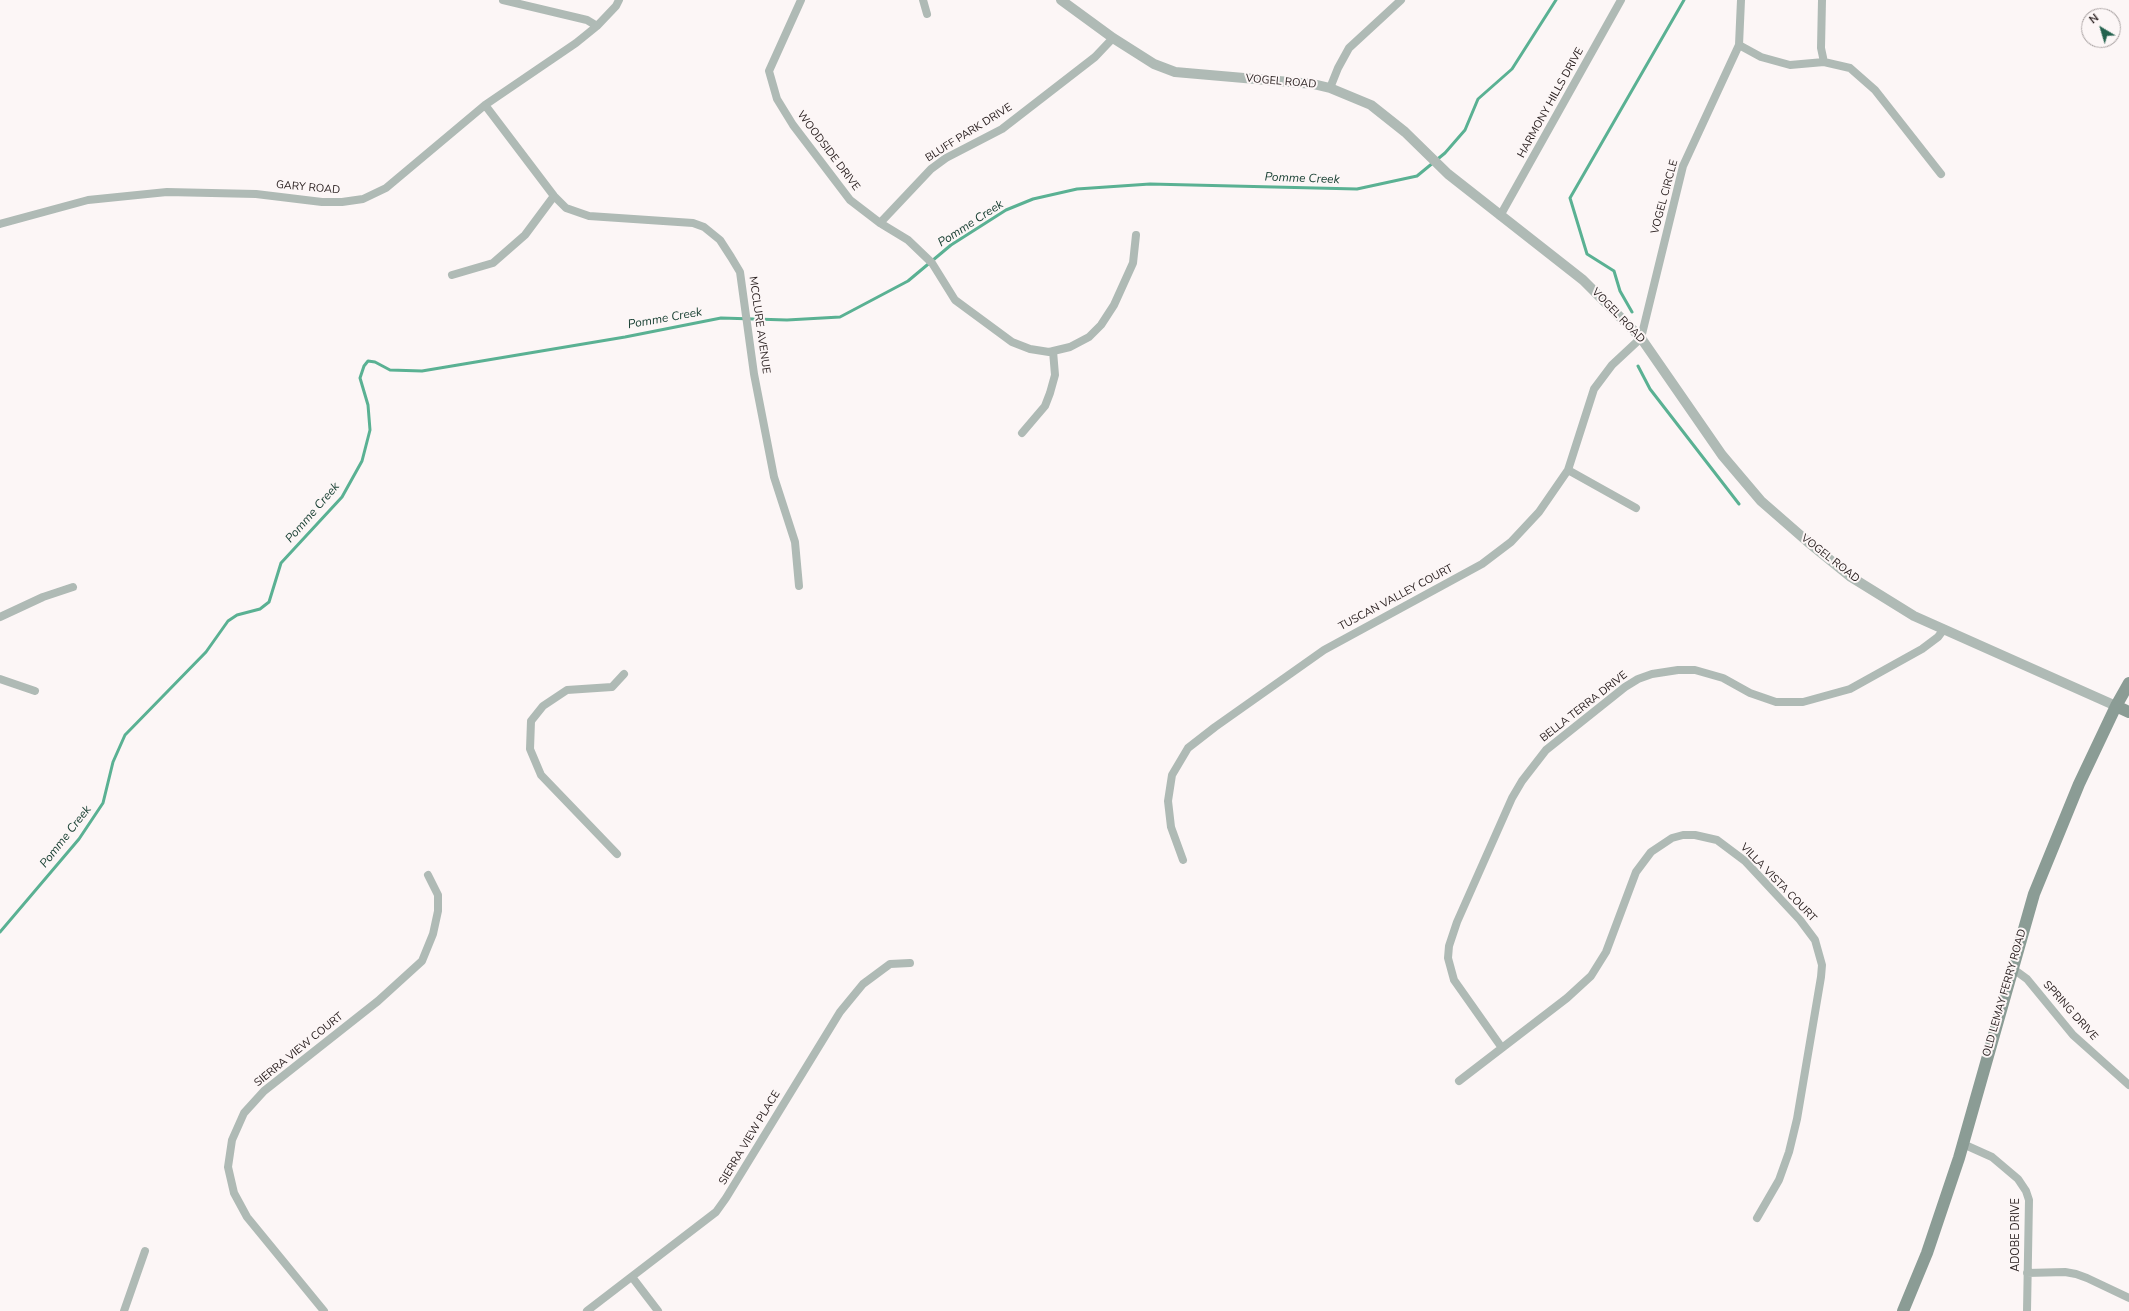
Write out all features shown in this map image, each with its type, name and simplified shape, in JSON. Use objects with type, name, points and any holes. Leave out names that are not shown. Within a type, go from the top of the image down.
[{"type":"main road","name":"OLD LEMAY FERRY ROAD","points":[[1903,1311],[1927,1253],[1963,1144],[2012,968],[2045,864],[2079,784],[2116,706],[2129,683]]},
{"type":"main road","name":"VOGEL ROAD","points":[[2116,706],[2129,712]]},
{"type":"street","points":[[503,0],[587,20],[597,26]]},
{"type":"street","name":"GARY ROAD","points":[[0,224],[88,200],[167,192],[256,194],[322,202],[342,202],[363,199],[386,188],[485,105],[576,44],[597,26],[616,6],[619,0]]},
{"type":"street","name":"WOODSIDE DRIVE","points":[[801,0],[769,71],[777,99],[793,125],[850,200],[880,223],[908,240],[932,264],[955,300],[1012,342],[1030,349],[1053,351],[1070,347],[1089,337],[1101,325],[1114,305],[1132,263],[1136,235]]},
{"type":"street","points":[[923,0],[927,14]]},
{"type":"street","name":"VOGEL ROAD","points":[[1061,0],[1113,38],[1154,64],[1175,72],[1189,75],[1313,84],[1330,88],[1371,105],[1405,132],[1448,174],[1583,280],[1641,338],[1722,455],[1762,501],[1808,542],[1851,577],[1914,616],[2116,706]]},
{"type":"street","points":[[1330,88],[1338,68],[1349,48],[1401,0]]},
{"type":"street","name":"HARMONY HILLS DRIVE","points":[[1500,216],[1621,0]]},
{"type":"street","name":"VOGEL CIRCLE","points":[[1641,338],[1683,166],[1739,45],[1741,0]]},
{"type":"street","points":[[1822,0],[1820,48],[1824,62]]},
{"type":"street","name":"BLUFF PARK DRIVE","points":[[880,223],[931,169],[946,158],[1002,129],[1095,57],[1113,38]]},
{"type":"street","points":[[1739,45],[1761,57],[1790,65],[1824,62],[1850,68],[1875,90],[1941,174]]},
{"type":"street","name":"MCCLURE AVENUE","points":[[485,105],[554,196],[566,208],[589,216],[693,223],[704,227],[720,240],[740,272],[754,374],[774,477],[795,542],[799,586]]},
{"type":"street","points":[[452,275],[493,263],[525,235],[554,196]]},
{"type":"street","name":"TUSCAN VALLEY COURT","points":[[1183,860],[1171,827],[1168,801],[1172,775],[1188,748],[1215,727],[1324,650],[1488,559],[1511,542],[1539,512],[1568,470],[1594,389],[1612,365],[1641,338]]},
{"type":"street","points":[[1022,433],[1041,412],[1050,393],[1055,375],[1053,351]]},
{"type":"street","points":[[1568,470],[1636,508]]},
{"type":"street","points":[[0,617],[43,597],[73,587]]},
{"type":"street","name":"BELLA TERRA DRIVE","points":[[1502,1048],[1454,980],[1448,958],[1449,946],[1456,922],[1512,798],[1522,781],[1546,750],[1625,687],[1638,679],[1652,674],[1678,670],[1695,670],[1723,678],[1762,698],[1776,702],[1803,702],[1850,689],[1922,649],[1938,637],[1944,629]]},
{"type":"street","points":[[616,854],[541,775],[530,750],[531,721],[543,706],[567,690],[612,687],[624,674]]},
{"type":"street","points":[[0,679],[35,691]]},
{"type":"street","name":"VILLA VISTA COURT","points":[[1460,1081],[1567,998],[1591,976],[1606,952],[1636,872],[1651,852],[1672,838],[1684,835],[1706,837],[1727,846],[1745,861],[1809,930],[1816,940],[1822,964],[1790,1152],[1779,1180],[1758,1218]]},
{"type":"street","name":"SIERRA VIEW COURT","points":[[324,1311],[247,1217],[234,1193],[228,1167],[232,1140],[244,1114],[264,1091],[378,1001],[422,961],[433,934],[438,911],[438,895],[428,875]]},
{"type":"street","name":"SIERRA VIEW PLACE","points":[[587,1311],[716,1212],[840,1012],[863,984],[890,964],[910,963]]},
{"type":"street","name":"SPRING DRIVE","points":[[2012,968],[2027,978],[2073,1035],[2129,1085]]},
{"type":"street","name":"ADOBE DRIVE","points":[[1963,1144],[1992,1157],[2018,1179],[2026,1191],[2029,1200],[2027,1311]]},
{"type":"street","points":[[124,1311],[145,1252]]},
{"type":"street","points":[[2027,1273],[2065,1272],[2076,1274],[2129,1298]]},
{"type":"street","points":[[632,1277],[658,1311]]},
{"type":"waterway","name":"Pomme Creek","points":[[0,932],[79,839],[103,803],[113,762],[125,735],[206,652],[228,621],[237,615],[260,609],[269,602],[281,563],[342,497],[362,461],[370,430],[368,405],[360,378],[364,366],[368,361],[375,362],[390,370],[422,371],[625,337],[721,318],[787,320],[840,317],[908,281],[951,245],[1006,210],[1033,199],[1077,189],[1150,184],[1357,189],[1417,176],[1445,153],[1465,130],[1478,99],[1512,69],[1556,0]]},
{"type":"waterway","points":[[1632,312],[1620,291],[1614,271],[1587,254],[1570,198],[1684,0]]},
{"type":"waterway","points":[[1638,366],[1650,389],[1739,504]]}]
